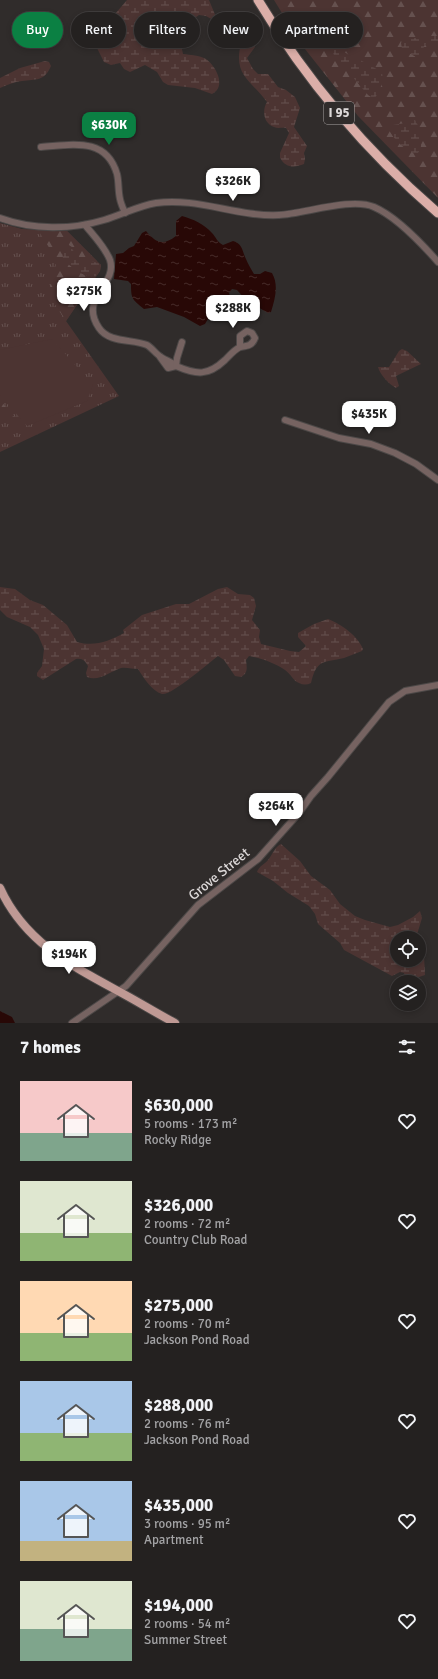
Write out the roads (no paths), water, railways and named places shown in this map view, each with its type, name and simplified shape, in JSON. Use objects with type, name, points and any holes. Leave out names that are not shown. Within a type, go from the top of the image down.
[{"type":"highway","name":"I 95","points":[[258,0],[295,56],[346,121],[389,167],[438,213]]},
{"type":"main road","points":[[0,888],[4,898],[21,921],[44,946],[74,967],[175,1023]]},
{"type":"street","points":[[41,147],[82,144],[102,152],[109,158],[114,167],[120,200],[125,213]]},
{"type":"street","points":[[0,218],[31,225],[74,227],[125,213],[140,207],[165,203],[190,203],[240,213],[261,215],[281,215],[350,205],[367,205],[387,214],[438,262]]},
{"type":"street","points":[[85,225],[106,252],[110,261],[109,277],[96,297],[92,309],[100,330],[108,336],[148,346],[160,357],[171,361],[176,366],[190,372],[207,372],[218,366],[240,347]]},
{"type":"street","points":[[176,366],[182,342]]},
{"type":"street","points":[[285,420],[339,438],[371,444],[395,453],[416,464],[438,480]]},
{"type":"street","name":"Grove Street","points":[[72,1023],[81,1015],[119,991],[129,982],[198,905],[243,872],[272,844],[389,702],[405,691],[438,685]]},
{"type":"water","points":[[182,216],[202,224],[223,245],[233,241],[239,244],[254,274],[260,274],[265,271],[272,273],[276,287],[271,312],[268,313],[246,300],[237,290],[232,289],[229,293],[231,299],[229,303],[212,312],[205,324],[200,326],[184,317],[157,307],[144,309],[133,298],[131,293],[131,284],[128,281],[114,279],[116,254],[123,253],[134,246],[142,233],[146,231],[160,242],[171,239],[176,236],[176,221]]},
{"type":"water","points":[[0,1011],[12,1017],[15,1023],[0,1023]]}]
